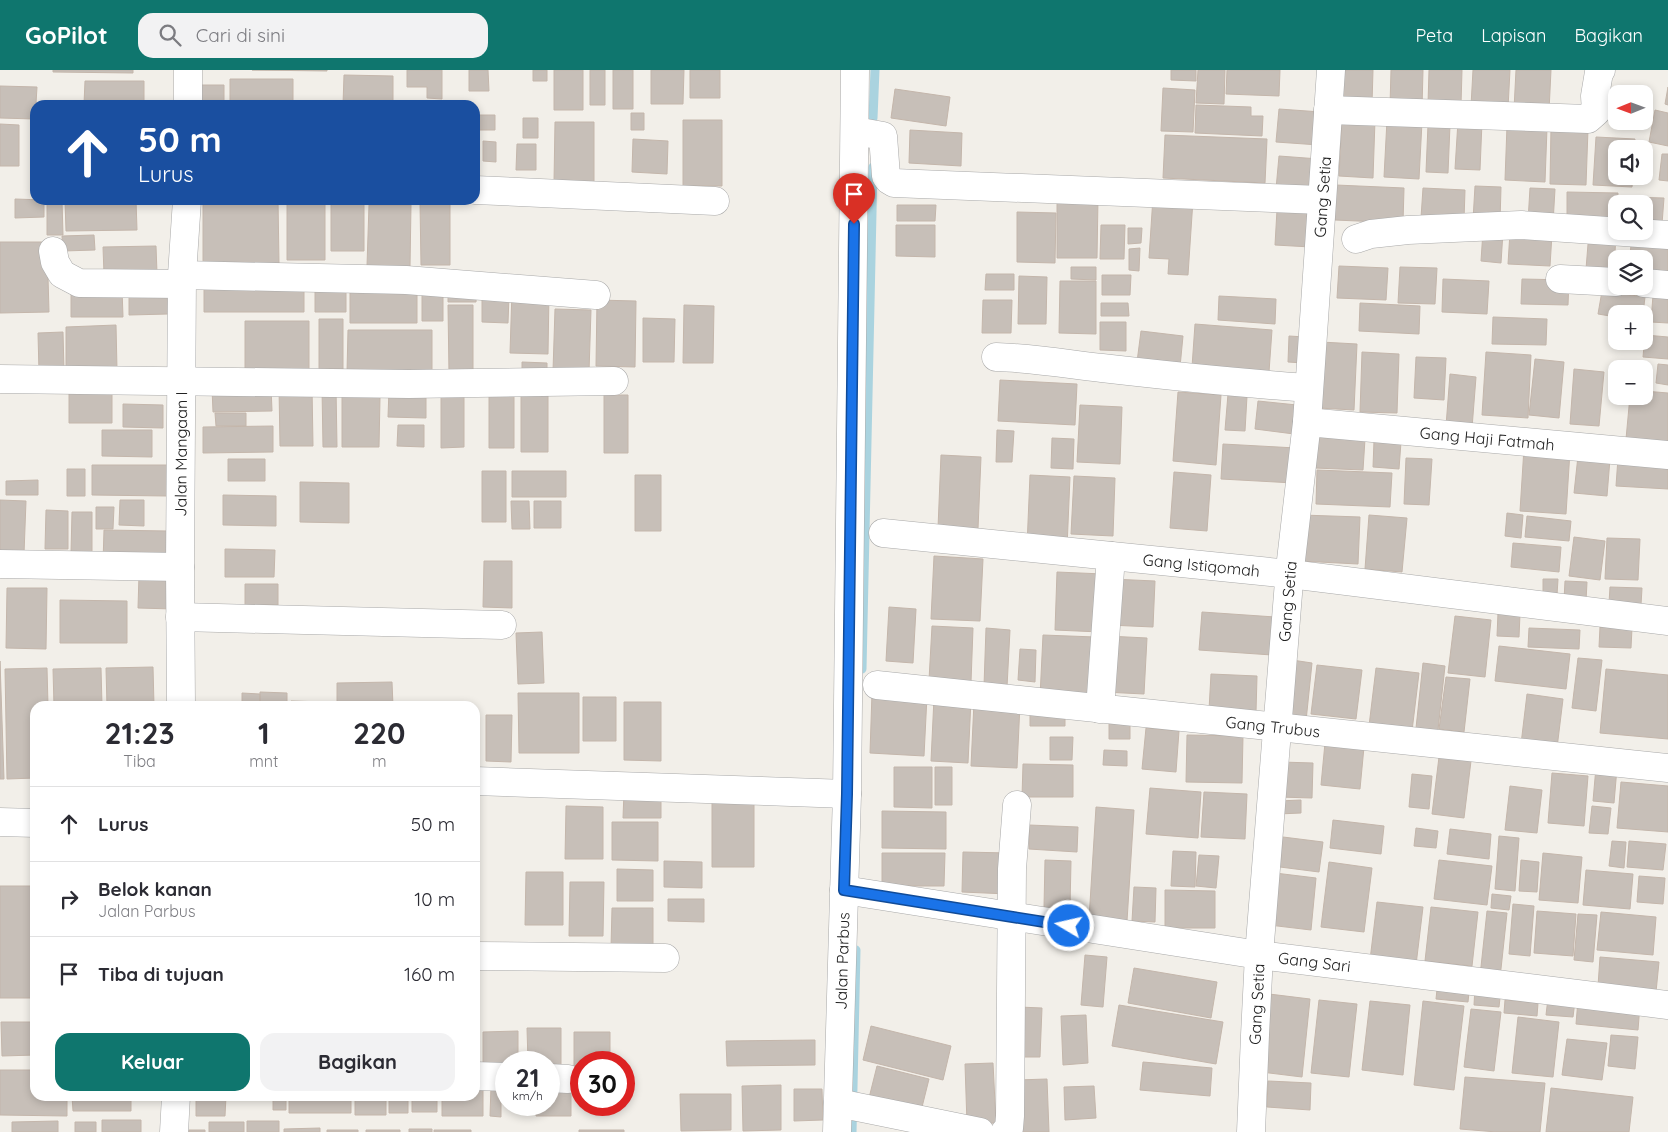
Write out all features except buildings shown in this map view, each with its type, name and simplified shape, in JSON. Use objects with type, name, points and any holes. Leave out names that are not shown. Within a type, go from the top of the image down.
[{"type":"street","points":[[188,70],[188,100]]},
{"type":"street","name":"Jalan Parbus","points":[[837,1132],[845,1105],[856,892],[847,794],[855,70]]},
{"type":"street","name":"Gang Setia","points":[[1251,1132],[1254,1035],[1260,955],[1290,574],[1307,422],[1331,70]]},
{"type":"street","points":[[1328,110],[1588,119],[1596,112],[1595,96],[1601,70]]},
{"type":"street","points":[[855,131],[883,136],[886,176],[894,183],[1321,200]]},
{"type":"street","points":[[480,190],[714,201]]},
{"type":"street","name":"Jalan Mangaan I","points":[[181,701],[182,279],[187,205]]},
{"type":"street","points":[[1356,239],[1371,234],[1408,230],[1521,226],[1668,236]]},
{"type":"street","points":[[53,251],[55,262],[62,274],[79,283],[182,279],[406,280],[596,295]]},
{"type":"street","points":[[1560,279],[1608,282]]},
{"type":"street","points":[[1653,283],[1668,284]]},
{"type":"street","points":[[996,357],[1026,358],[1096,368],[1226,382],[1309,388]]},
{"type":"street","points":[[0,378],[409,384],[614,381]]},
{"type":"street","name":"Gang Haji Fatmah","points":[[1307,422],[1668,455]]},
{"type":"street","name":"Gang Istiqomah","points":[[883,533],[1290,574],[1668,621]]},
{"type":"street","points":[[1100,709],[1111,556]]},
{"type":"street","points":[[0,564],[180,567]]},
{"type":"street","points":[[180,618],[502,624]]},
{"type":"street","name":"Gang Trubus","points":[[877,685],[1668,768]]},
{"type":"street","points":[[480,781],[847,794]]},
{"type":"street","points":[[1005,1132],[1009,1128],[1010,1116],[1012,869],[1017,805]]},
{"type":"street","points":[[0,822],[30,823]]},
{"type":"street","name":"Gang Sari","points":[[856,892],[1260,955],[1668,1005]]},
{"type":"street","points":[[480,956],[665,958]]},
{"type":"street","points":[[480,1076],[495,1077]]},
{"type":"street","points":[[174,1132],[176,1101]]},
{"type":"street","points":[[845,1105],[980,1132]]},
{"type":"waterway","points":[[873,118],[875,70]]},
{"type":"waterway","points":[[862,669],[873,167]]},
{"type":"waterway","points":[[852,1132],[856,950]]},
{"type":"route","points":[[854,224],[847,794],[844,890],[1069,926]]}]
